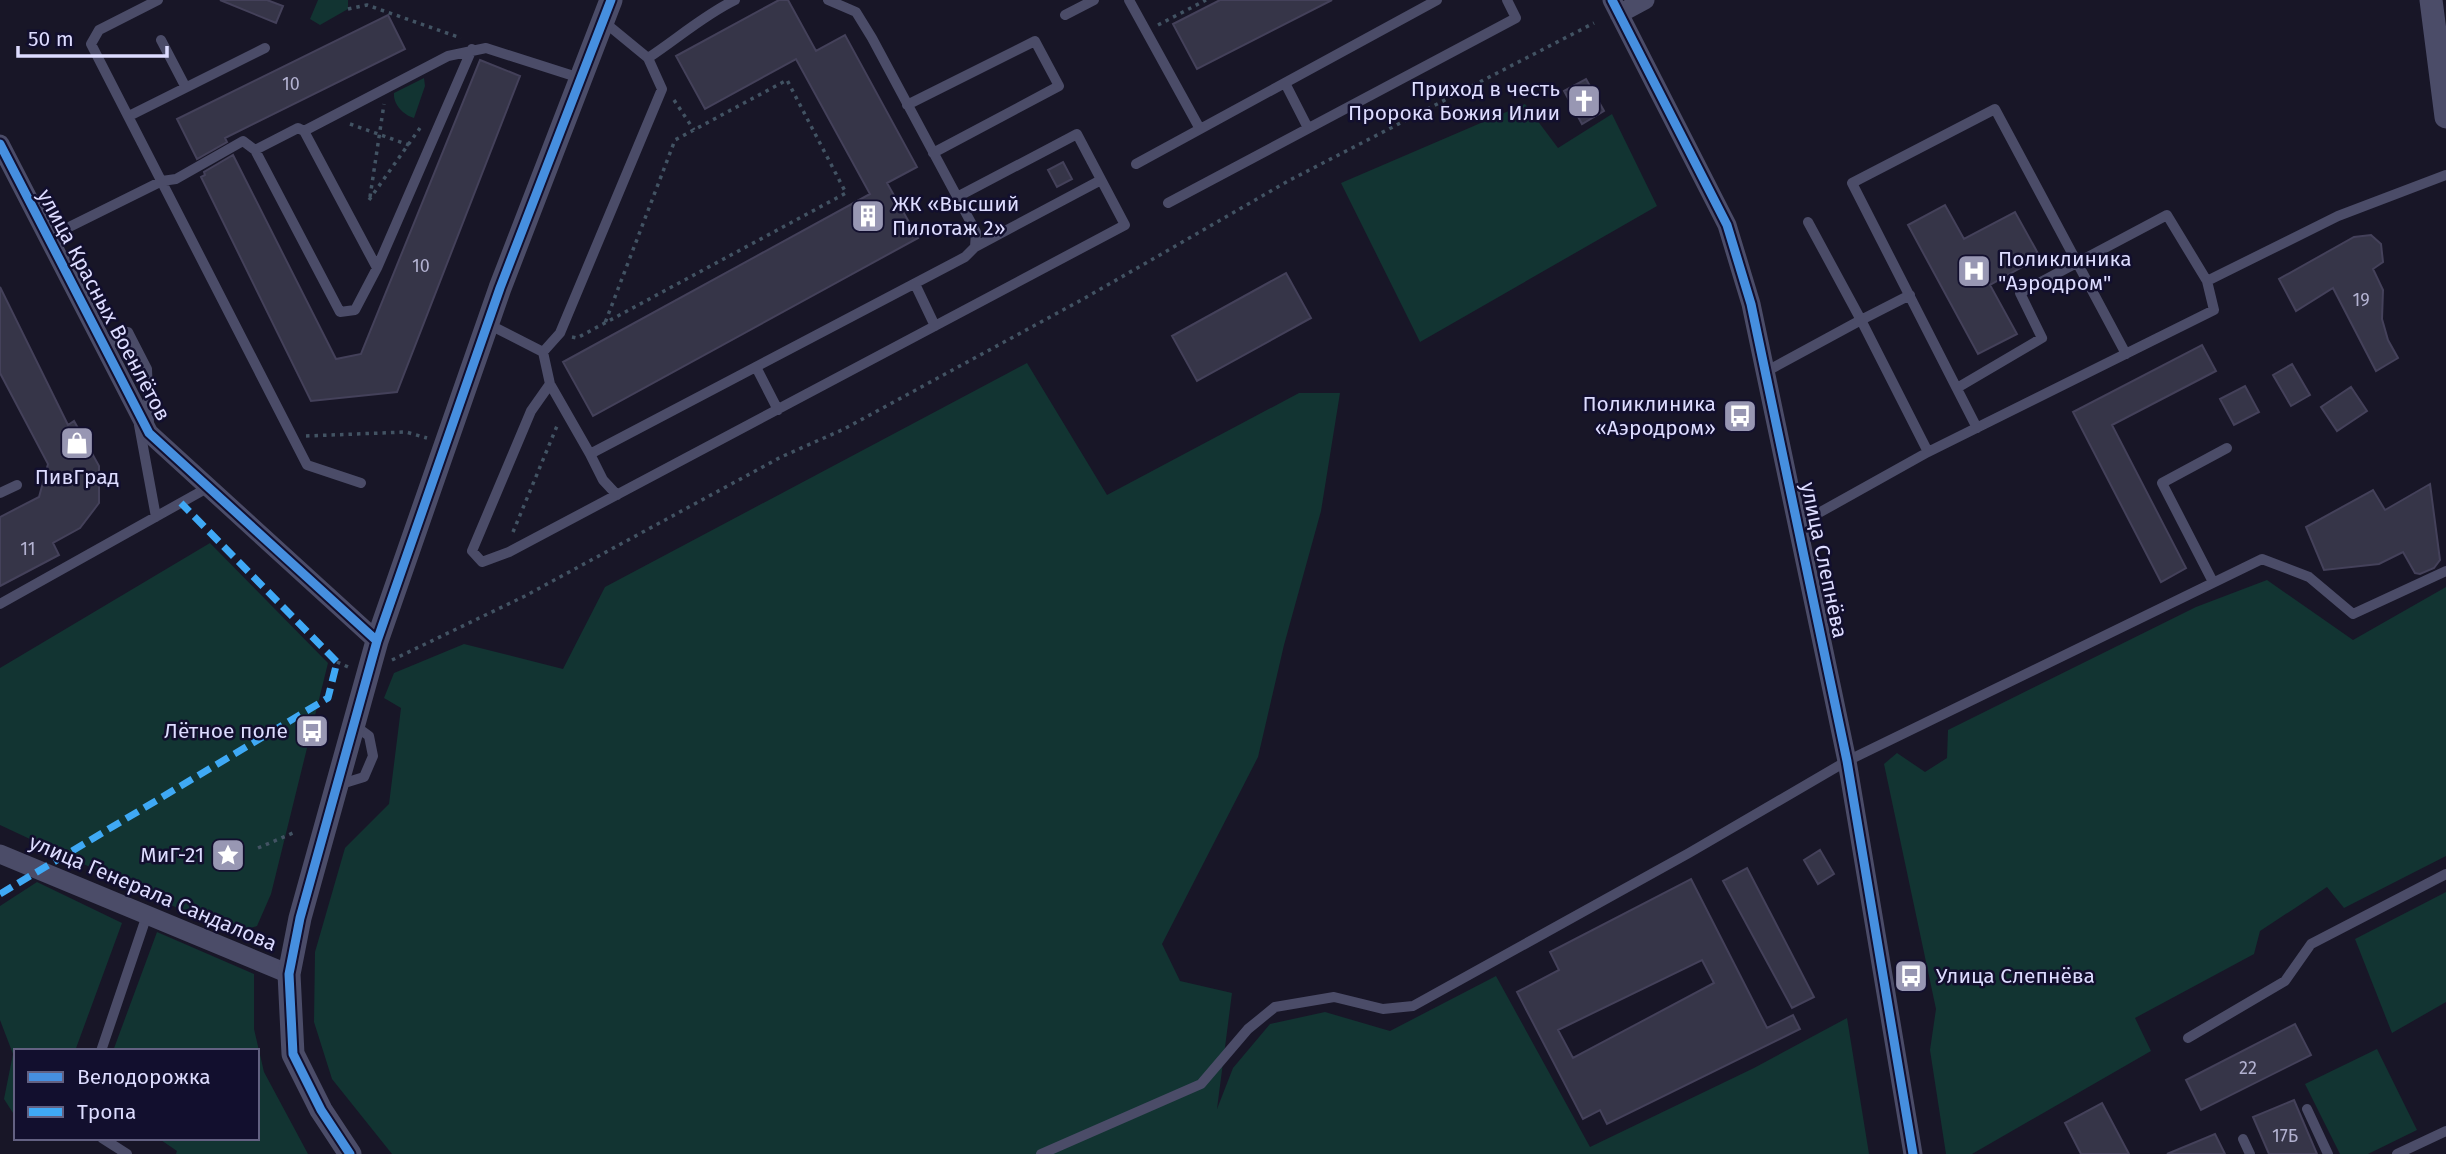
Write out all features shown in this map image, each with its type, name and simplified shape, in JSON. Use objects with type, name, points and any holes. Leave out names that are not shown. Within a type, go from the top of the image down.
[{"type":"street","points":[[1616,7],[1645,0]]},
{"type":"street","points":[[2431,0],[2446,117]]},
{"type":"street","name":"улица Слепнёва","points":[[1616,7],[1727,225],[1767,371],[1847,761],[1913,1154]]},
{"type":"street","points":[[350,1154],[321,1110],[293,1054],[289,974],[300,918],[377,641],[488,324],[607,10]]},
{"type":"street","name":"улица Красных Военлётов","points":[[0,144],[149,433],[377,641]]},
{"type":"street","name":"улица Генерала Сандалова","points":[[0,854],[289,974]]},
{"type":"lane","points":[[158,0],[99,30],[91,44],[307,465],[361,483]]},
{"type":"lane","points":[[648,58],[691,30],[712,11],[735,0]]},
{"type":"lane","points":[[828,0],[856,12],[976,232],[975,247]]},
{"type":"lane","points":[[1065,15],[1094,0]]},
{"type":"lane","points":[[1129,0],[1200,129]]},
{"type":"lane","points":[[1136,164],[1437,0]]},
{"type":"lane","points":[[1168,203],[1516,18],[1507,0]]},
{"type":"lane","points":[[543,352],[560,333],[662,89],[648,58],[607,10]]},
{"type":"lane","points":[[161,40],[185,86]]},
{"type":"lane","points":[[907,105],[1035,41],[1059,86],[933,153]]},
{"type":"lane","points":[[128,116],[265,48]]},
{"type":"lane","points":[[304,131],[449,56],[471,49],[486,48],[581,78]]},
{"type":"lane","points":[[47,238],[162,181],[176,179],[243,141],[255,150],[340,312],[355,310],[377,268],[471,49]]},
{"type":"lane","points":[[1285,83],[1308,128]]},
{"type":"lane","points":[[1977,428],[1852,183],[1995,109],[2126,354]]},
{"type":"lane","points":[[255,150],[298,128],[304,131],[377,268]]},
{"type":"lane","points":[[550,384],[531,411],[472,551],[482,562],[503,554],[617,495],[1125,225],[1077,134],[957,197]]},
{"type":"lane","points":[[2207,281],[2338,216],[2446,175]]},
{"type":"lane","points":[[590,454],[915,284],[965,257],[975,247],[1101,180]]},
{"type":"lane","points":[[1799,524],[1928,452],[2214,310],[2207,281],[2167,215],[2020,293],[2042,338],[1957,388]]},
{"type":"lane","points":[[1808,222],[1928,452]]},
{"type":"lane","points":[[915,284],[935,326]]},
{"type":"lane","points":[[1767,371],[1910,295]]},
{"type":"lane","points":[[488,324],[543,352]]},
{"type":"lane","points":[[104,346],[128,332],[147,369],[150,395],[149,433]]},
{"type":"lane","points":[[543,352],[550,384],[603,480],[617,495]]},
{"type":"lane","points":[[756,367],[778,410]]},
{"type":"lane","points":[[136,408],[156,517]]},
{"type":"lane","points":[[2213,582],[2162,483],[2227,448]]},
{"type":"lane","points":[[0,494],[17,485]]},
{"type":"lane","points":[[0,604],[209,487]]},
{"type":"lane","points":[[1041,1154],[1201,1084],[1248,1029],[1275,1007],[1334,996],[1383,1009],[1413,1006],[1689,853],[1847,761],[2262,559],[2309,576],[2353,614],[2446,571]]},
{"type":"lane","points":[[2188,1038],[2285,981],[2311,944],[2446,874]]},
{"type":"lane","points":[[101,1049],[148,915]]},
{"type":"lane","points":[[2307,1109],[2328,1154]]},
{"type":"lane","points":[[2397,1154],[2446,1132]]},
{"type":"lane","points":[[2243,1139],[2250,1154]]},
{"type":"lane","points":[[105,1140],[127,1154]]},
{"type":"path","points":[[1146,31],[1206,0]]},
{"type":"path","points":[[348,9],[367,5],[486,48]]},
{"type":"path","points":[[337,662],[368,675],[537,590],[781,457],[844,429],[1085,298],[1290,180],[1594,23]]},
{"type":"path","points":[[560,333],[577,338],[846,193],[787,80],[675,140],[604,323]]},
{"type":"path","points":[[387,88],[369,200],[424,122],[448,104]]},
{"type":"path","points":[[662,89],[680,105],[694,130]]},
{"type":"path","points":[[328,119],[428,152]]},
{"type":"path","points":[[503,554],[564,408]]},
{"type":"path","points":[[294,438],[405,432],[446,443]]},
{"type":"path","points":[[258,848],[293,833]]},
{"type":"green space","points":[[318,0],[348,0],[348,9],[320,25],[310,19]]},
{"type":"green space","points":[[424,78],[425,86],[414,118],[400,108],[394,93]]},
{"type":"green space","points":[[1525,104],[1558,148],[1612,114],[1657,206],[1420,342],[1341,183]]},
{"type":"green space","points":[[1027,363],[1107,495],[1299,393],[1340,393],[1321,511],[1284,645],[1258,757],[1162,944],[1180,981],[1232,993],[1217,1109],[1233,1068],[1270,1024],[1325,1012],[1390,1031],[1496,976],[1590,1147],[1754,1068],[1847,1018],[1869,1154],[392,1154],[332,1079],[314,1022],[315,952],[345,848],[389,804],[401,708],[384,698],[394,673],[464,644],[563,669],[605,587]]},
{"type":"green space","points":[[210,543],[328,663],[271,894],[257,926],[233,934],[0,825],[0,668]]},
{"type":"green space","points":[[2267,580],[2353,640],[2446,587],[2446,856],[2344,908],[2327,887],[2260,931],[2254,954],[2135,1018],[2151,1051],[1972,1154],[1946,1154],[1930,1050],[1936,1009],[1884,764],[1897,753],[1925,772],[1947,758],[1948,730],[2196,607]]},
{"type":"green space","points":[[37,882],[122,923],[76,1049],[14,1049],[13,1113],[4,1099],[13,1054],[0,1020],[0,906]]},
{"type":"green space","points":[[2446,892],[2446,1002],[2392,1033],[2355,939]]},
{"type":"green space","points":[[157,932],[254,974],[254,1029],[259,1049],[114,1049]]},
{"type":"green space","points":[[2377,1049],[2417,1130],[2368,1154],[2340,1154],[2305,1084]]},
{"type":"green space","points":[[259,1050],[264,1072],[308,1154],[176,1154],[177,1151],[161,1140],[259,1140]]},
{"type":"building","points":[[220,0],[267,0],[283,6],[276,23]]},
{"type":"building","name":"ЖК «Высший Пилотаж 2»","points":[[779,0],[788,0],[816,51],[845,35],[917,167],[887,183],[918,238],[593,416],[563,362],[870,194],[796,59],[705,109],[676,56]]},
{"type":"building","points":[[1220,0],[1332,0],[1197,69],[1173,24]]},
{"type":"building","points":[[388,15],[405,49],[225,138],[227,142],[197,159],[177,119]]},
{"type":"building","points":[[480,60],[520,76],[397,392],[311,401],[201,177],[205,175],[204,172],[233,155],[336,359],[361,354]]},
{"type":"building","name":"Приход в честь Пророка Божия Илии","points":[[1586,79],[1604,111],[1582,124],[1564,91]]},
{"type":"building","points":[[1063,162],[1072,179],[1057,187],[1048,170]]},
{"type":"building","name":"Поликлиника \"Аэродром\"","points":[[1945,205],[1964,239],[2015,212],[2040,257],[1990,285],[2017,334],[1978,354],[1908,225]]},
{"type":"building","points":[[2371,235],[2381,244],[2383,262],[2373,269],[2383,290],[2382,319],[2388,340],[2398,358],[2376,371],[2333,288],[2296,311],[2279,279],[2354,237]]},
{"type":"building","points":[[1286,273],[1311,318],[1197,381],[1172,336]]},
{"type":"building","points":[[0,287],[68,425],[74,421],[99,466],[99,503],[80,528],[53,543],[59,555],[0,586],[0,517],[39,497],[48,464],[0,373]]},
{"type":"building","points":[[2202,345],[2216,371],[2112,425],[2186,568],[2161,582],[2073,412]]},
{"type":"building","points":[[2292,364],[2310,395],[2291,406],[2273,375]]},
{"type":"building","points":[[2245,386],[2259,412],[2234,425],[2220,399]]},
{"type":"building","points":[[2351,387],[2367,411],[2337,431],[2321,407]]},
{"type":"building","points":[[2430,484],[2440,560],[2434,568],[2420,574],[2415,573],[2403,552],[2379,564],[2324,570],[2306,527],[2373,490],[2385,510]]},
{"type":"building","points":[[1820,850],[1834,874],[1818,884],[1804,860]]},
{"type":"building","points":[[1747,868],[1814,997],[1792,1008],[1723,881]]},
{"type":"building","points":[[1691,879],[1767,1028],[1793,1015],[1800,1029],[1607,1124],[1600,1110],[1583,1119],[1517,992],[1559,970],[1550,952]],"holes":[[[1702,960],[1714,983],[1573,1058],[1558,1030]]]},
{"type":"building","points":[[2295,1024],[2311,1055],[2201,1110],[2186,1080]]},
{"type":"building","points":[[2294,1100],[2317,1154],[2269,1154],[2253,1117]]},
{"type":"building","points":[[2102,1103],[2129,1154],[2081,1154],[2065,1123]]},
{"type":"building","points":[[2215,1134],[2225,1154],[2167,1154]]},
{"type":"marked path","points":[[0,894],[328,698],[337,662],[181,503]]},
{"type":"cycle path","points":[[350,1154],[321,1110],[293,1054],[289,974],[300,918],[377,641],[500,288],[611,0]]},
{"type":"cycle path","points":[[1612,0],[1727,225],[1751,304],[1847,761],[1913,1154]]},
{"type":"cycle path","points":[[0,144],[149,433],[377,641]]},
{"type":"place","name":"Приход в честь Пророка Божия Илии","points":[[1584,101]]},
{"type":"place","name":"ЖК «Высший Пилотаж 2»","points":[[868,216]]},
{"type":"place","name":"Поликлиника \"Аэродром\"","points":[[1974,271]]},
{"type":"place","name":"Поликлиника «Аэродром»","points":[[1740,416]]},
{"type":"place","name":"ПивГрад","points":[[77,443]]},
{"type":"place","name":"Лётное поле","points":[[312,731]]},
{"type":"place","name":"МиГ-21","points":[[228,855]]},
{"type":"place","name":"Улица Слепнёва","points":[[1911,976]]}]
